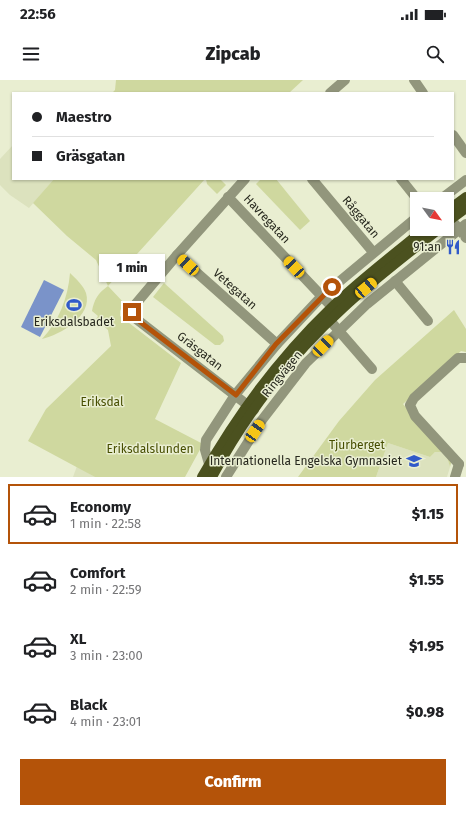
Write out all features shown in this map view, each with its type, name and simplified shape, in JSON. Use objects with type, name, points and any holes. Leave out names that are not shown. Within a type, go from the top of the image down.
[{"type":"main road","points":[[454,210],[466,197]]},
{"type":"main road","points":[[454,213],[466,208]]},
{"type":"main road","name":"Ringvägen","points":[[202,477],[209,464],[287,355],[332,307],[416,236]]},
{"type":"main road","name":"Ringvägen","points":[[212,477],[250,407],[331,320],[390,268],[430,236]]},
{"type":"street","points":[[334,92],[344,80]]},
{"type":"street","points":[[414,80],[422,92]]},
{"type":"street","points":[[454,136],[466,153]]},
{"type":"street","points":[[177,254],[244,180]]},
{"type":"street","name":"Råggatan","points":[[313,180],[373,252]]},
{"type":"street","points":[[402,180],[411,192]]},
{"type":"street","points":[[450,192],[466,180]]},
{"type":"street","name":"Havregatan","points":[[228,197],[332,307]]},
{"type":"street","points":[[454,220],[463,226],[466,238]]},
{"type":"street","name":"Ringvägen","points":[[209,464],[205,450],[206,440],[236,395],[276,344],[322,296],[410,223]]},
{"type":"street","name":"Ringvägen","points":[[226,477],[262,420],[306,363],[337,331],[395,281],[463,226]]},
{"type":"street","name":"Gräsgatan","points":[[177,254],[134,306],[132,312],[135,318],[250,407]]},
{"type":"street","name":"Vetegatan","points":[[177,254],[276,344]]},
{"type":"street","points":[[395,281],[428,321]]},
{"type":"street","points":[[332,307],[331,320],[337,331],[372,369]]},
{"type":"street","points":[[454,477],[462,463],[415,416],[410,405],[414,398],[458,358],[466,358]]},
{"type":"shaded area","points":[[12,146],[12,180],[53,180],[29,208],[10,195],[0,185],[0,159]]},
{"type":"shaded area","name":"Internationella Engelska Gymnasiet","points":[[388,443],[430,457],[435,452],[442,452],[447,457],[450,467],[447,477],[376,477]]},
{"type":"shaded area","points":[[77,466],[95,477],[73,477]]},
{"type":"green space","points":[[116,80],[303,80],[290,92],[113,92],[115,90]]},
{"type":"green space","points":[[53,180],[204,180],[108,286],[96,260],[67,236],[33,203]]},
{"type":"green space","points":[[206,180],[221,180],[226,185],[217,194],[207,184]]},
{"type":"green space","points":[[260,180],[277,180],[310,221],[300,230],[256,184]]},
{"type":"green space","name":"Eriksdalsbadet","points":[[70,273],[85,290],[87,301],[85,309],[80,317],[66,329],[42,339],[53,325],[62,309]]},
{"type":"green space","points":[[164,283],[223,336],[224,341],[220,345],[215,345],[153,297]]},
{"type":"green space","points":[[108,286],[124,303],[120,311],[120,316],[181,363],[155,419],[203,444],[185,477],[95,477],[28,441],[46,409],[111,346],[108,330],[96,319],[98,316],[92,311],[97,297]]},
{"type":"green space","name":"Tjurberget","points":[[454,310],[466,329],[466,352],[461,351],[403,404],[452,460],[450,467],[447,457],[442,452],[435,452],[430,457],[388,443],[376,477],[298,477],[339,421],[375,380]]},
{"type":"water","points":[[44,280],[64,290],[40,337],[21,327]]},
{"type":"place","name":"91:an","points":[[453,247]]},
{"type":"place","name":"Eriksdalsbadet","points":[[74,305]]},
{"type":"place","name":"Internationella Engelska Gymnasiet","points":[[414,461]]},
{"type":"route","points":[[132,312],[135,318],[236,395],[276,344],[332,287]]},
{"type":"park label","name":"Eriksdal","points":[[102,402]]},
{"type":"park label","name":"Eriksdalslunden","points":[[150,449]]}]
